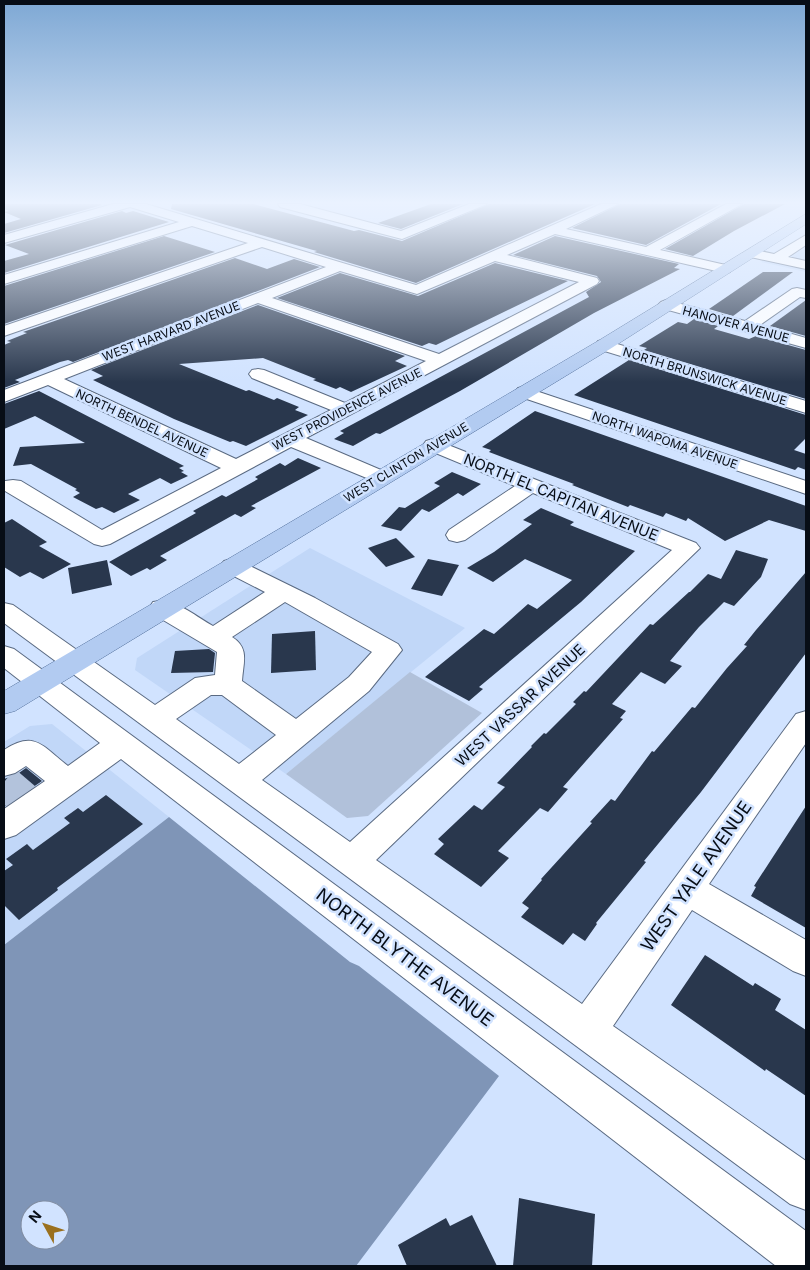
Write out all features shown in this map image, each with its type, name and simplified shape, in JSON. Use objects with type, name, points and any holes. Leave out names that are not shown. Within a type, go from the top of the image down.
[{"type":"main road","name":"WEST CLINTON AVENUE","points":[[4,704],[433,445],[604,345],[734,263]]},
{"type":"street","points":[[4,280],[58,263]]},
{"type":"street","points":[[4,331],[203,263]]},
{"type":"street","points":[[326,263],[417,290],[478,263]]},
{"type":"street","name":"WEST PROVIDENCE AVENUE","points":[[13,486],[102,539],[592,281],[522,263]]},
{"type":"street","points":[[700,263],[725,269]]},
{"type":"street","name":"WEST HARVARD AVENUE","points":[[4,396],[338,267]]},
{"type":"street","points":[[747,327],[802,293]]},
{"type":"street","points":[[256,298],[440,360]]},
{"type":"street","name":"HANOVER AVENUE","points":[[666,305],[806,343]]},
{"type":"street","name":"NORTH BRUNSWICK AVENUE","points":[[604,345],[806,407]]},
{"type":"street","points":[[258,374],[347,410]]},
{"type":"street","name":"NORTH BENDEL AVENUE","points":[[49,379],[236,467]]},
{"type":"street","name":"NORTH WAPOMA AVENUE","points":[[524,392],[806,488]]},
{"type":"street","points":[[290,439],[381,477]]},
{"type":"street","name":"NORTH EL CAPITAN AVENUE","points":[[433,445],[688,548]]},
{"type":"street","points":[[457,535],[530,485]]},
{"type":"street","name":"WEST VASSAR AVENUE","points":[[351,862],[688,548]]},
{"type":"street","points":[[232,566],[389,650],[359,684],[239,781]]},
{"type":"street","points":[[213,638],[283,592]]},
{"type":"street","points":[[162,608],[231,648],[228,685]]},
{"type":"street","points":[[4,611],[806,1188]]},
{"type":"street","name":"NORTH BLYTHE AVENUE","points":[[4,655],[806,1260]]},
{"type":"street","points":[[154,720],[205,685],[228,685],[296,734]]},
{"type":"street","name":"WEST YALE AVENUE","points":[[586,1031],[806,721]]},
{"type":"street","points":[[4,826],[28,803],[67,782],[122,744]]},
{"type":"street","points":[[4,765],[27,750],[67,782]]},
{"type":"street","points":[[687,889],[806,959]]},
{"type":"shaded area","points":[[767,263],[806,263],[806,272]]},
{"type":"shaded area","points":[[310,548],[465,628],[286,774],[135,670],[137,658]]},
{"type":"shaded area","points":[[410,672],[482,713],[368,816],[347,818],[286,774]]},
{"type":"shaded area","points":[[52,724],[169,817],[4,945],[4,742],[30,726]]},
{"type":"shaded area","points":[[169,817],[350,962],[359,966],[499,1076],[356,1266],[4,1266],[4,945]]},
{"type":"building","points":[[4,263],[35,263],[4,273]]},
{"type":"building","points":[[77,263],[182,263],[4,324],[4,286]]},
{"type":"building","points":[[220,263],[250,263],[267,269],[282,263],[308,263],[320,267],[73,362],[68,360],[60,362],[15,380],[20,382],[4,388],[4,345],[11,342],[7,341],[27,333],[23,332]]},
{"type":"building","points":[[351,263],[461,263],[416,283]]},
{"type":"building","points":[[494,263],[568,281],[436,345],[429,343],[422,346],[277,298],[340,273],[418,296]]},
{"type":"building","points":[[546,263],[676,263],[679,264],[674,268],[680,269],[594,313],[460,391],[380,434],[376,433],[353,446],[334,439],[344,433],[340,431],[589,297],[586,292],[601,282],[597,276]]},
{"type":"building","points":[[763,272],[793,272],[733,316],[709,309]]},
{"type":"building","points":[[806,300],[806,336],[770,326]]},
{"type":"building","points":[[258,305],[405,356],[395,361],[407,366],[351,392],[340,387],[336,389],[263,358],[179,364],[246,391],[249,390],[274,400],[277,398],[299,407],[295,410],[308,415],[246,446],[233,441],[230,442],[174,419],[93,380],[103,376],[91,370]]},
{"type":"building","points":[[694,319],[718,326],[714,329],[749,339],[756,336],[806,350],[806,399],[644,350],[647,348],[639,346],[678,322],[687,324]]},
{"type":"building","points":[[629,360],[806,415],[806,438],[794,450],[806,454],[806,470],[798,467],[795,470],[574,395]]},
{"type":"building","points":[[39,391],[184,466],[179,468],[184,471],[181,472],[188,476],[171,484],[160,478],[128,494],[140,500],[114,513],[102,507],[96,509],[73,497],[80,493],[75,490],[77,489],[31,464],[13,466],[20,447],[85,443],[35,416],[4,429],[4,404]]},
{"type":"building","points":[[535,411],[806,506],[806,531],[769,520],[725,541],[688,518],[686,521],[666,513],[663,517],[630,505],[628,507],[572,485],[574,484],[489,452],[491,450],[482,447]]},
{"type":"building","points":[[298,458],[321,468],[251,506],[256,508],[241,517],[235,514],[160,556],[167,560],[150,570],[147,568],[131,576],[109,562],[196,513],[193,511],[222,495],[226,497],[258,479],[255,477],[280,463],[285,466]]},
{"type":"building","points":[[452,472],[481,484],[463,496],[458,493],[429,512],[422,509],[401,531],[381,526],[399,507],[405,508],[440,486],[434,483]]},
{"type":"building","points":[[541,508],[574,522],[570,525],[635,551],[581,602],[479,687],[483,689],[469,701],[425,677],[484,629],[494,634],[528,604],[537,609],[572,580],[525,559],[493,582],[467,568],[494,552],[532,524],[523,520]]},
{"type":"building","points":[[12,519],[47,542],[39,546],[71,564],[43,579],[30,572],[20,577],[4,567],[4,523]]},
{"type":"building","points":[[396,538],[415,557],[386,567],[368,548]]},
{"type":"building","points":[[736,550],[768,559],[761,577],[734,606],[724,602],[699,627],[670,661],[682,666],[665,684],[641,672],[612,704],[626,711],[620,718],[623,719],[563,787],[568,789],[548,812],[540,808],[498,851],[509,858],[481,887],[434,854],[444,844],[438,839],[474,805],[482,810],[505,787],[497,783],[544,733],[546,734],[576,704],[573,702],[584,691],[586,692],[650,624],[653,625],[708,574],[721,579]]},
{"type":"building","points":[[428,559],[459,565],[442,596],[411,589]]},
{"type":"building","points":[[107,560],[112,585],[72,594],[68,568]]},
{"type":"building","points":[[806,572],[806,653],[701,792],[596,923],[585,941],[573,933],[563,945],[521,917],[529,908],[522,903],[541,879],[592,823],[590,822],[611,799],[615,801],[652,751],[654,752],[692,707],[695,708],[747,646],[744,645],[756,630]]},
{"type":"building","points":[[315,631],[316,670],[271,673],[272,634]]},
{"type":"building","points":[[209,649],[215,653],[213,672],[171,673],[175,651]]},
{"type":"building","points":[[26,768],[42,781],[4,807],[4,779],[16,775]]},
{"type":"building","points":[[106,795],[143,824],[57,888],[58,890],[19,920],[4,905],[4,871],[13,865],[6,859],[27,844],[33,850],[70,823],[64,818],[78,808],[83,812]]},
{"type":"building","points":[[806,806],[806,928],[751,896],[756,887],[754,886]]},
{"type":"building","points":[[705,955],[753,986],[755,983],[781,999],[775,1010],[806,1030],[806,1096],[766,1069],[765,1071],[671,1005]]},
{"type":"building","points":[[519,1198],[595,1214],[592,1266],[513,1266]]},
{"type":"building","points":[[472,1215],[497,1266],[407,1266],[398,1245],[446,1218],[450,1226]]},
{"type":"tunnel","points":[[4,782],[25,800]]}]
